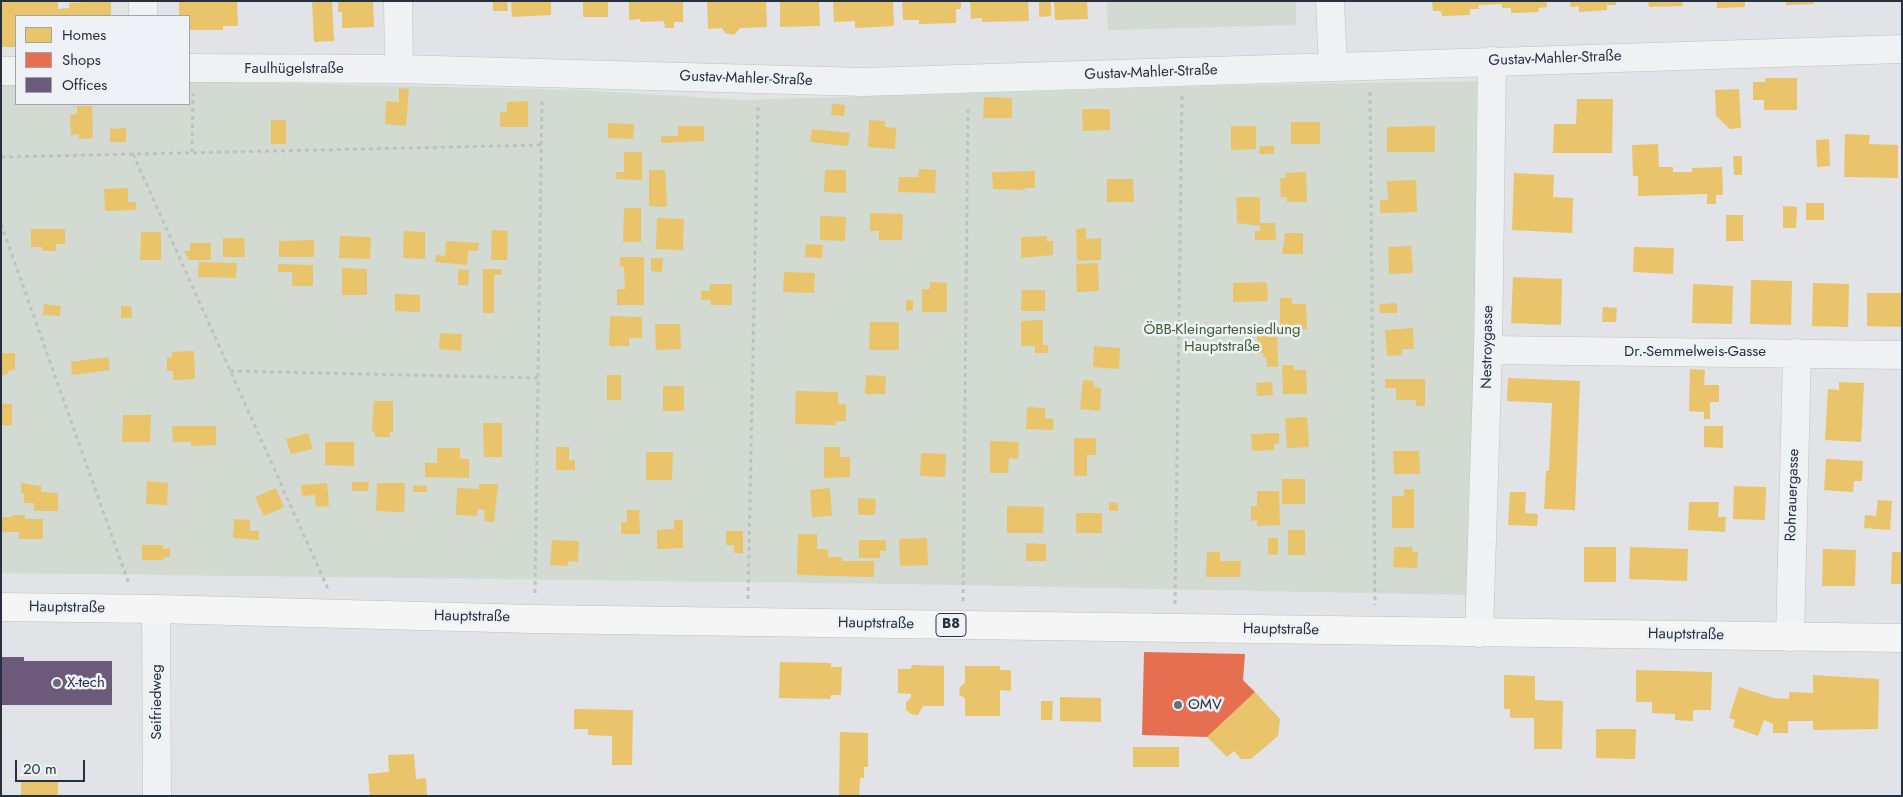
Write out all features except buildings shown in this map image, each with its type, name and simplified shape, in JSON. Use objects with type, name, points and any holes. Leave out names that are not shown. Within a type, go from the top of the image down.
[{"type":"main road","name":"Hauptstraße","points":[[1,607],[534,619],[1902,638]]},
{"type":"street","points":[[143,1],[143,15]]},
{"type":"street","points":[[398,1],[399,69]]},
{"type":"street","points":[[1330,1],[1333,67]]},
{"type":"street","name":"Gustav-Mahler-Straße","points":[[399,69],[864,82],[1902,49]]},
{"type":"street","name":"Nestroygasse","points":[[1479,632],[1488,350],[1492,61]]},
{"type":"street","name":"Faulhügelstraße","points":[[191,68],[399,69]]},
{"type":"street","points":[[1,71],[15,71]]},
{"type":"street","name":"Dr.-Semmelweis-Gasse","points":[[1488,350],[1902,355]]},
{"type":"street","name":"Rohrauergasse","points":[[1790,637],[1798,353]]},
{"type":"street","name":"Seifriedweg","points":[[147,609],[157,796]]},
{"type":"path","points":[[1370,66],[1375,631]]},
{"type":"path","points":[[191,68],[192,152]]},
{"type":"path","points":[[1174,628],[1182,72]]},
{"type":"path","points":[[534,619],[543,73]]},
{"type":"path","points":[[748,622],[758,79]]},
{"type":"path","points":[[962,625],[969,79]]},
{"type":"path","points":[[1,158],[542,145]]},
{"type":"path","points":[[133,154],[339,614]]},
{"type":"path","points":[[1,224],[147,609]]},
{"type":"path","points":[[230,371],[538,378]]},
{"type":"green space","points":[[1107,1],[1296,1],[1296,25],[1108,30]]},
{"type":"green space","name":"ÖBB-Kleingartensiedlung Hauptstraße","points":[[190,81],[580,90],[743,100],[1246,85],[1480,81],[1468,595],[900,584],[1,573],[1,85],[15,84],[15,105],[190,105]]},
{"type":"place","name":"X-tech","points":[[57,683]]},
{"type":"place","name":"OMV","points":[[1178,705]]}]
